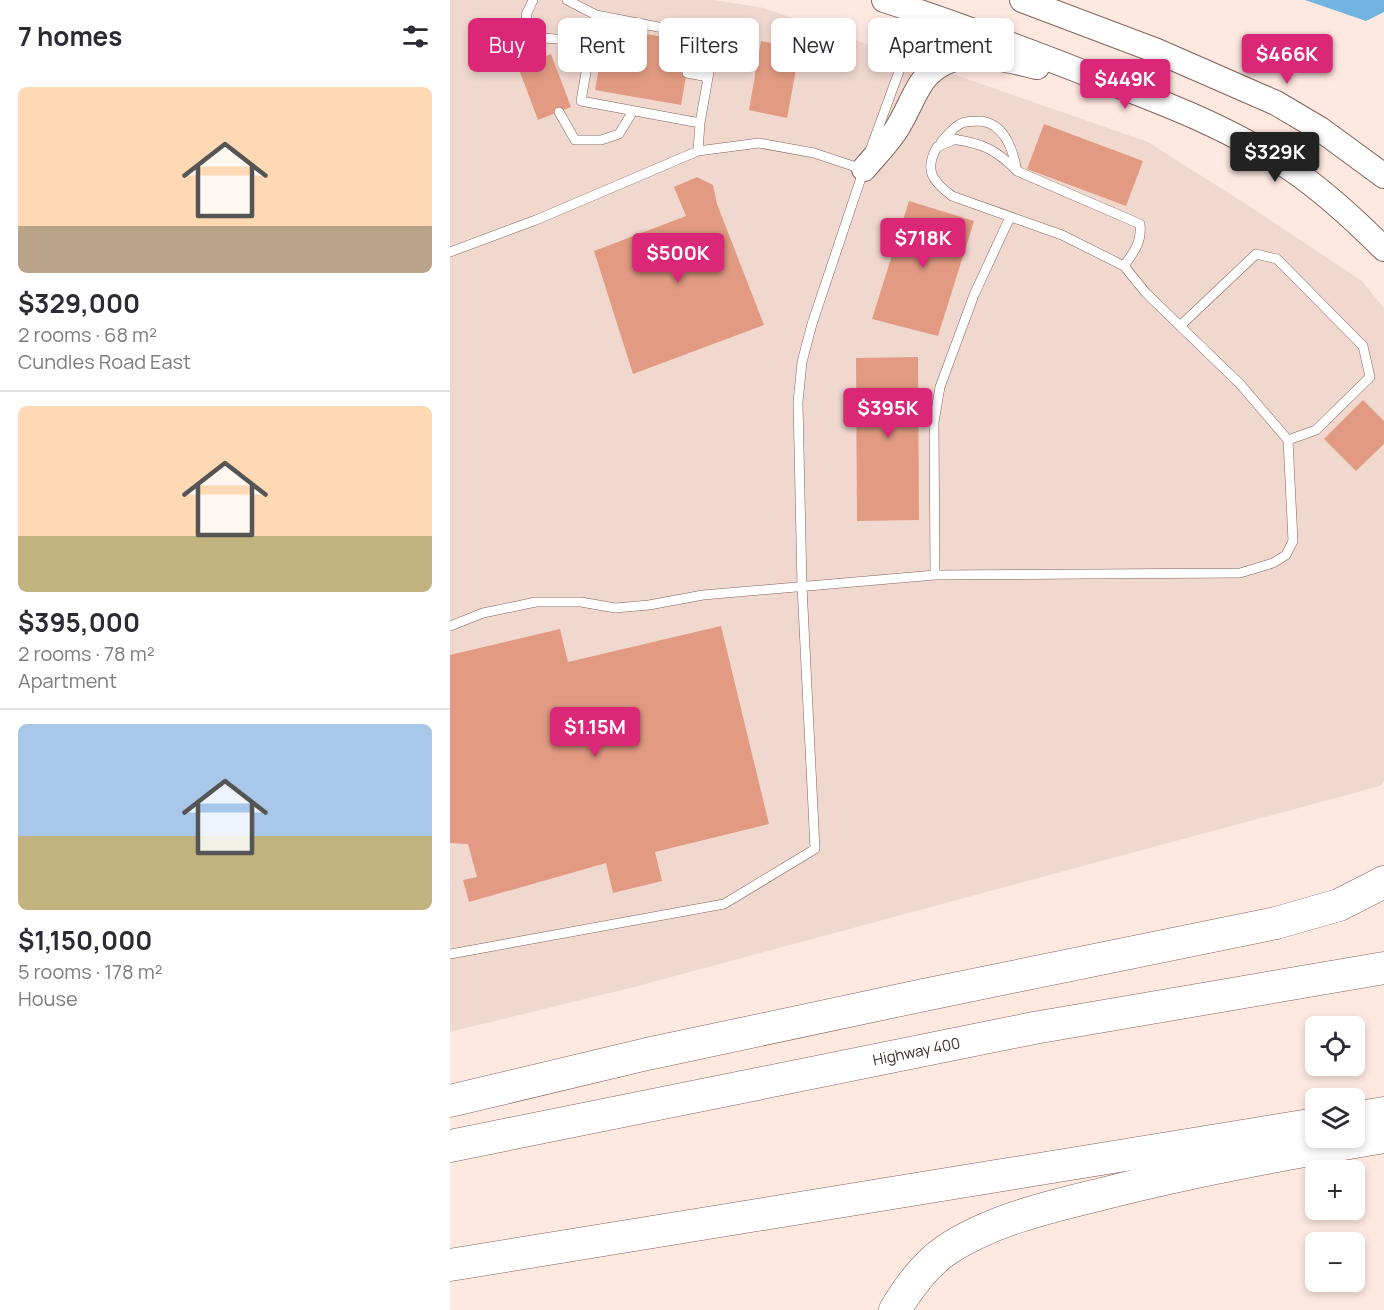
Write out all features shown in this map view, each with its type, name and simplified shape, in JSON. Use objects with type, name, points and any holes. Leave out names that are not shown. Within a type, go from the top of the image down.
[{"type":"highway","points":[[450,1101],[647,1054],[1276,923],[1339,905],[1384,882]]},
{"type":"highway","name":"Highway 400","points":[[450,1146],[1034,1028],[1384,968]]},
{"type":"highway","points":[[1365,1116],[1384,1113]]},
{"type":"highway","points":[[450,1264],[1305,1126]]},
{"type":"highway","points":[[895,1310],[909,1287],[943,1252],[976,1234],[1014,1218],[1130,1187],[1290,1153],[1384,1137]]},
{"type":"main road","points":[[884,0],[1174,106],[1289,167],[1319,188],[1384,249]]},
{"type":"main road","points":[[1022,0],[1157,51],[1275,103],[1320,129],[1384,176]]},
{"type":"main road","points":[[864,169],[896,130],[923,80],[933,69],[945,62],[963,56],[987,56],[1055,71],[1090,74]]},
{"type":"lane","points":[[527,18],[533,0]]},
{"type":"lane","points":[[567,0],[596,15],[715,38],[700,123],[698,151]]},
{"type":"lane","points":[[450,954],[724,904],[815,849],[802,586],[798,402],[802,362],[812,324],[864,169],[921,12]]},
{"type":"lane","points":[[585,72],[581,101],[700,123]]},
{"type":"lane","points":[[687,73],[708,77]]},
{"type":"lane","points":[[559,112],[574,140],[601,140],[619,134],[633,111]]},
{"type":"lane","points":[[450,626],[483,613],[536,602],[582,602],[615,608],[650,605],[703,595],[935,575],[1240,573],[1273,563],[1286,555],[1293,541],[1288,440],[1240,384],[1146,293],[1124,266],[1062,235],[952,196],[938,185],[931,170],[930,159],[945,138],[962,123],[989,122],[1003,133],[1014,154],[1017,171]]},
{"type":"lane","points":[[945,138],[971,141],[990,149],[1017,171],[1140,224],[1141,234],[1136,250],[1124,266]]},
{"type":"lane","points":[[937,147],[956,139]]},
{"type":"lane","points":[[450,252],[536,220],[698,151],[759,143],[814,153],[864,169]]},
{"type":"lane","points":[[935,575],[934,422],[940,387],[974,295],[1010,217]]},
{"type":"lane","points":[[1180,326],[1256,254],[1277,259],[1363,346],[1370,377],[1316,430],[1288,440]]},
{"type":"shaded area","points":[[450,0],[714,0],[764,8],[793,18],[771,18],[771,72],[856,72],[856,40],[868,44],[868,72],[947,72],[1148,142],[1362,281],[1384,308],[1384,781],[1380,786],[638,986],[450,1032]]},
{"type":"water","points":[[1305,0],[1384,0],[1384,12],[1366,21]]},
{"type":"building","points":[[647,34],[659,36],[659,72],[687,72],[681,105],[595,90],[598,72],[647,72]]},
{"type":"building","points":[[761,41],[771,43],[771,72],[796,72],[787,118],[749,110],[756,72],[759,72]]},
{"type":"building","points":[[551,54],[571,107],[538,120],[520,72],[546,72],[546,56]]},
{"type":"building","points":[[1044,124],[1143,161],[1126,206],[1027,169]]},
{"type":"building","points":[[697,177],[713,185],[717,204],[764,325],[633,374],[594,251],[686,216],[674,187]]},
{"type":"building","points":[[909,201],[974,221],[938,336],[872,319]]},
{"type":"building","points":[[918,357],[919,520],[857,521],[856,358]]},
{"type":"building","points":[[1363,400],[1384,421],[1384,444],[1356,471],[1324,439]]},
{"type":"building","points":[[721,626],[769,824],[655,852],[662,881],[613,893],[606,863],[469,902],[463,880],[477,877],[468,844],[450,843],[450,655],[560,629],[568,662]]}]
